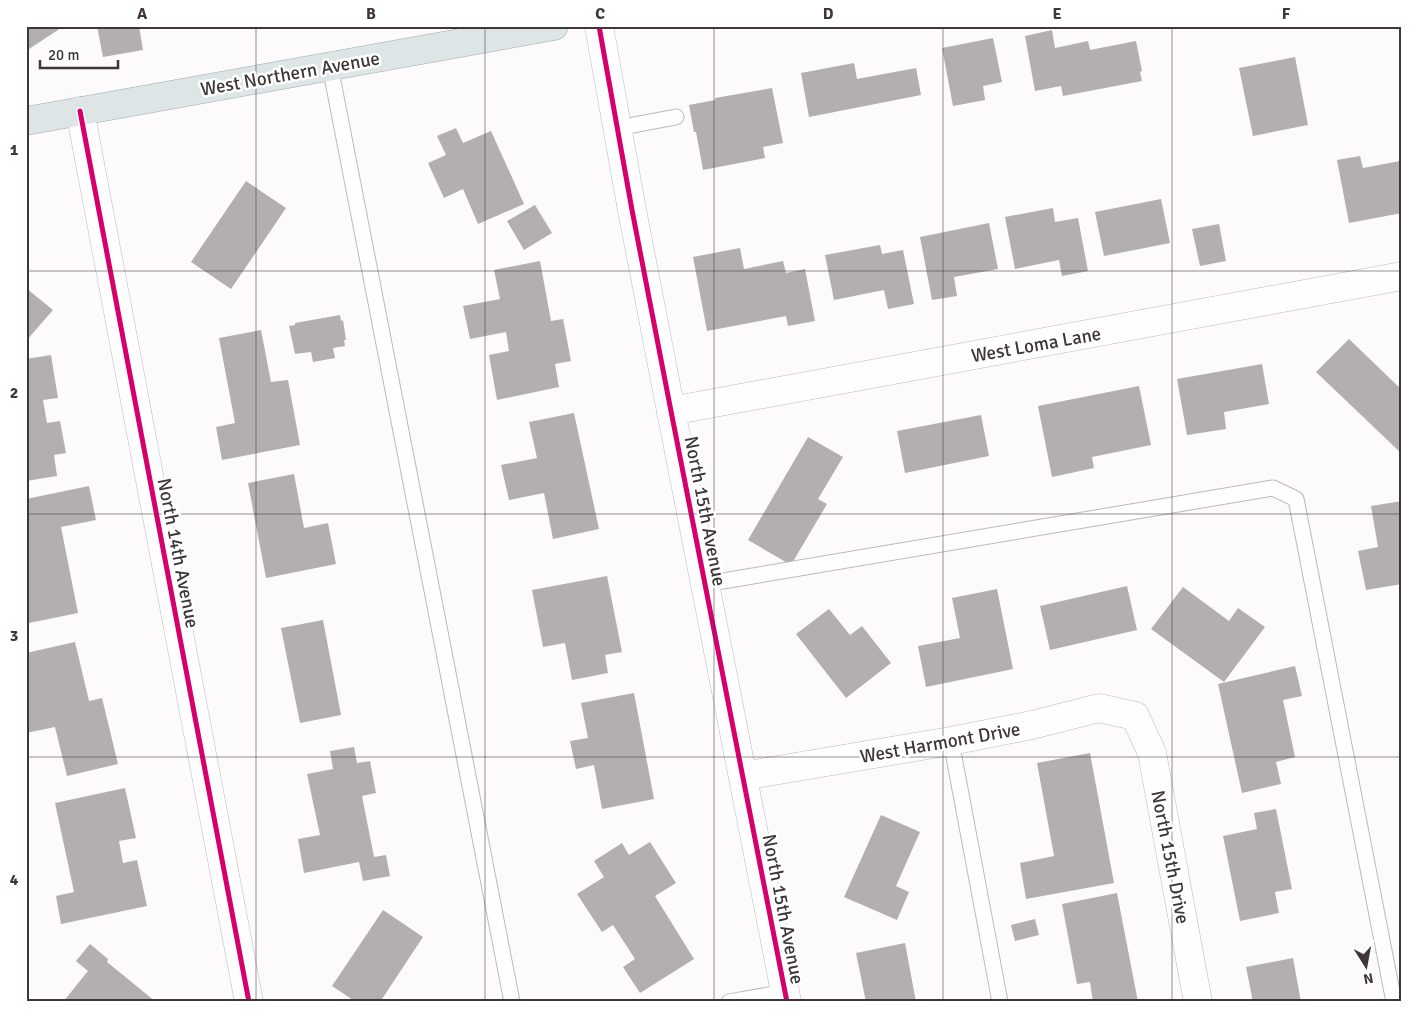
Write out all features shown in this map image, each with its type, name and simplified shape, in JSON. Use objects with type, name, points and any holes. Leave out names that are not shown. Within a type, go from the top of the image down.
[{"type":"main road","name":"West Northern Avenue","points":[[26,120],[554,26]]},
{"type":"street","name":"North 15th Avenue","points":[[599,26],[671,411],[786,997]]},
{"type":"street","name":"North 14th Avenue","points":[[80,111],[249,1002]]},
{"type":"street","name":"West Loma Lane","points":[[671,411],[1402,276]]},
{"type":"street","name":"West Harmont Drive","points":[[743,776],[951,741],[1032,725],[1100,708],[1135,716]]},
{"type":"street","name":"North 15th Drive","points":[[1135,716],[1152,753],[1198,1002]]},
{"type":"lane","points":[[330,66],[512,1002]]},
{"type":"lane","points":[[617,128],[676,117]]},
{"type":"lane","points":[[705,584],[1273,488],[1296,499],[1394,1002]]},
{"type":"lane","points":[[951,741],[1000,1002]]},
{"type":"lane","points":[[729,1002],[786,997]]},
{"type":"building","points":[[26,26],[64,26],[29,49],[26,45]]},
{"type":"building","points":[[97,26],[139,26],[143,50],[103,57]]},
{"type":"building","points":[[1052,30],[1055,48],[1088,41],[1090,50],[1136,41],[1142,81],[1063,96],[1061,86],[1035,91],[1025,36]]},
{"type":"building","points":[[993,38],[1002,82],[983,86],[985,100],[953,106],[942,48]]},
{"type":"building","points":[[1295,57],[1308,125],[1253,136],[1239,68]]},
{"type":"building","points":[[854,63],[857,79],[916,68],[921,95],[809,117],[801,73]]},
{"type":"building","points":[[772,88],[783,143],[763,147],[765,158],[703,170],[689,105],[715,100],[715,98]]},
{"type":"building","points":[[456,128],[463,143],[491,131],[524,204],[478,224],[463,189],[444,198],[428,163],[446,155],[437,136]]},
{"type":"building","points":[[1360,156],[1363,168],[1400,161],[1402,173],[1402,213],[1349,223],[1337,160]]},
{"type":"building","points":[[246,181],[286,208],[231,289],[191,262]]},
{"type":"building","points":[[1161,199],[1170,243],[1104,256],[1095,212]]},
{"type":"building","points":[[535,205],[552,233],[524,250],[507,221]]},
{"type":"building","points":[[1053,208],[1055,222],[1078,218],[1088,271],[1062,276],[1059,260],[1015,269],[1005,217]]},
{"type":"building","points":[[989,223],[998,269],[954,277],[957,296],[932,300],[920,237]]},
{"type":"building","points":[[1219,224],[1226,261],[1200,266],[1192,229]]},
{"type":"building","points":[[880,245],[882,254],[903,250],[914,304],[888,309],[884,290],[834,300],[825,255]]},
{"type":"building","points":[[740,248],[744,269],[783,261],[786,273],[805,269],[815,321],[788,326],[786,316],[707,331],[693,257]]},
{"type":"building","points":[[540,261],[551,321],[563,319],[571,361],[555,364],[559,387],[497,400],[489,355],[509,351],[506,332],[470,339],[463,306],[500,299],[494,270]]},
{"type":"building","points":[[26,288],[53,310],[26,341]]},
{"type":"building","points":[[340,315],[341,321],[343,320],[346,340],[344,340],[345,346],[333,348],[335,358],[313,362],[311,352],[295,354],[289,326],[295,325],[295,323]]},
{"type":"building","points":[[261,330],[271,382],[288,380],[300,445],[222,460],[216,427],[235,423],[219,338]]},
{"type":"building","points":[[1349,339],[1402,390],[1402,454],[1316,372]]},
{"type":"building","points":[[51,355],[58,398],[43,400],[47,423],[60,421],[66,453],[54,455],[57,476],[26,481],[26,359]]},
{"type":"building","points":[[1262,364],[1269,404],[1224,412],[1226,429],[1187,435],[1177,379]]},
{"type":"building","points":[[1139,386],[1151,445],[1092,457],[1094,468],[1052,477],[1038,406]]},
{"type":"building","points":[[574,413],[599,529],[553,539],[544,493],[509,500],[501,465],[537,458],[529,422]]},
{"type":"building","points":[[981,415],[989,456],[905,473],[897,431]]},
{"type":"building","points":[[808,437],[843,457],[818,499],[827,504],[791,565],[748,540]]},
{"type":"building","points":[[294,474],[304,528],[328,523],[336,564],[266,578],[248,483]]},
{"type":"building","points":[[89,486],[96,520],[61,527],[78,613],[29,623],[26,608],[26,499]]},
{"type":"building","points":[[1402,501],[1402,584],[1366,590],[1358,551],[1378,547],[1371,506]]},
{"type":"building","points":[[607,576],[622,652],[605,655],[608,673],[572,680],[565,643],[543,647],[532,590]]},
{"type":"building","points":[[1127,586],[1137,630],[1050,650],[1040,606]]},
{"type":"building","points":[[1183,587],[1229,621],[1238,608],[1265,627],[1224,682],[1151,629]]},
{"type":"building","points":[[997,589],[1013,669],[926,687],[918,646],[960,638],[952,598]]},
{"type":"building","points":[[829,609],[850,635],[862,626],[891,663],[846,698],[796,634]]},
{"type":"building","points":[[323,620],[341,715],[300,723],[281,628]]},
{"type":"building","points":[[75,642],[89,701],[102,698],[118,764],[67,776],[55,727],[26,733],[26,653]]},
{"type":"building","points":[[1295,666],[1302,696],[1283,700],[1295,757],[1276,762],[1281,784],[1242,793],[1218,684]]},
{"type":"building","points":[[634,693],[654,799],[602,809],[594,765],[576,769],[570,741],[588,738],[581,703]]},
{"type":"building","points":[[354,747],[357,763],[370,761],[376,793],[362,796],[374,857],[386,855],[390,876],[363,881],[359,862],[304,873],[298,839],[320,835],[307,774],[333,769],[330,751]]},
{"type":"building","points":[[1090,753],[1114,883],[1026,899],[1020,863],[1054,856],[1037,763]]},
{"type":"building","points":[[125,788],[136,838],[119,841],[123,863],[137,860],[147,906],[61,924],[56,896],[74,892],[55,803]]},
{"type":"building","points":[[1276,809],[1292,889],[1275,892],[1279,913],[1240,921],[1223,836],[1257,829],[1254,813]]},
{"type":"building","points":[[881,815],[920,832],[896,886],[909,892],[897,920],[844,897]]},
{"type":"building","points":[[650,842],[676,883],[655,896],[694,959],[640,993],[623,967],[635,959],[613,925],[602,932],[577,894],[604,877],[594,861],[622,843],[629,855]]},
{"type":"building","points":[[1117,893],[1138,1002],[1093,1002],[1090,982],[1077,984],[1062,904]]},
{"type":"building","points":[[383,910],[423,937],[380,1002],[356,1002],[332,986]]},
{"type":"building","points":[[1035,919],[1039,935],[1015,941],[1011,925]]},
{"type":"building","points":[[905,943],[916,1002],[866,1002],[856,953]]},
{"type":"building","points":[[90,944],[108,959],[107,962],[156,1002],[63,1002],[88,971],[76,961]]},
{"type":"building","points":[[1293,958],[1301,1002],[1253,1002],[1246,967]]},
{"type":"cycle path","points":[[599,26],[632,210],[787,1002]]},
{"type":"cycle path","points":[[80,111],[249,1002]]}]
